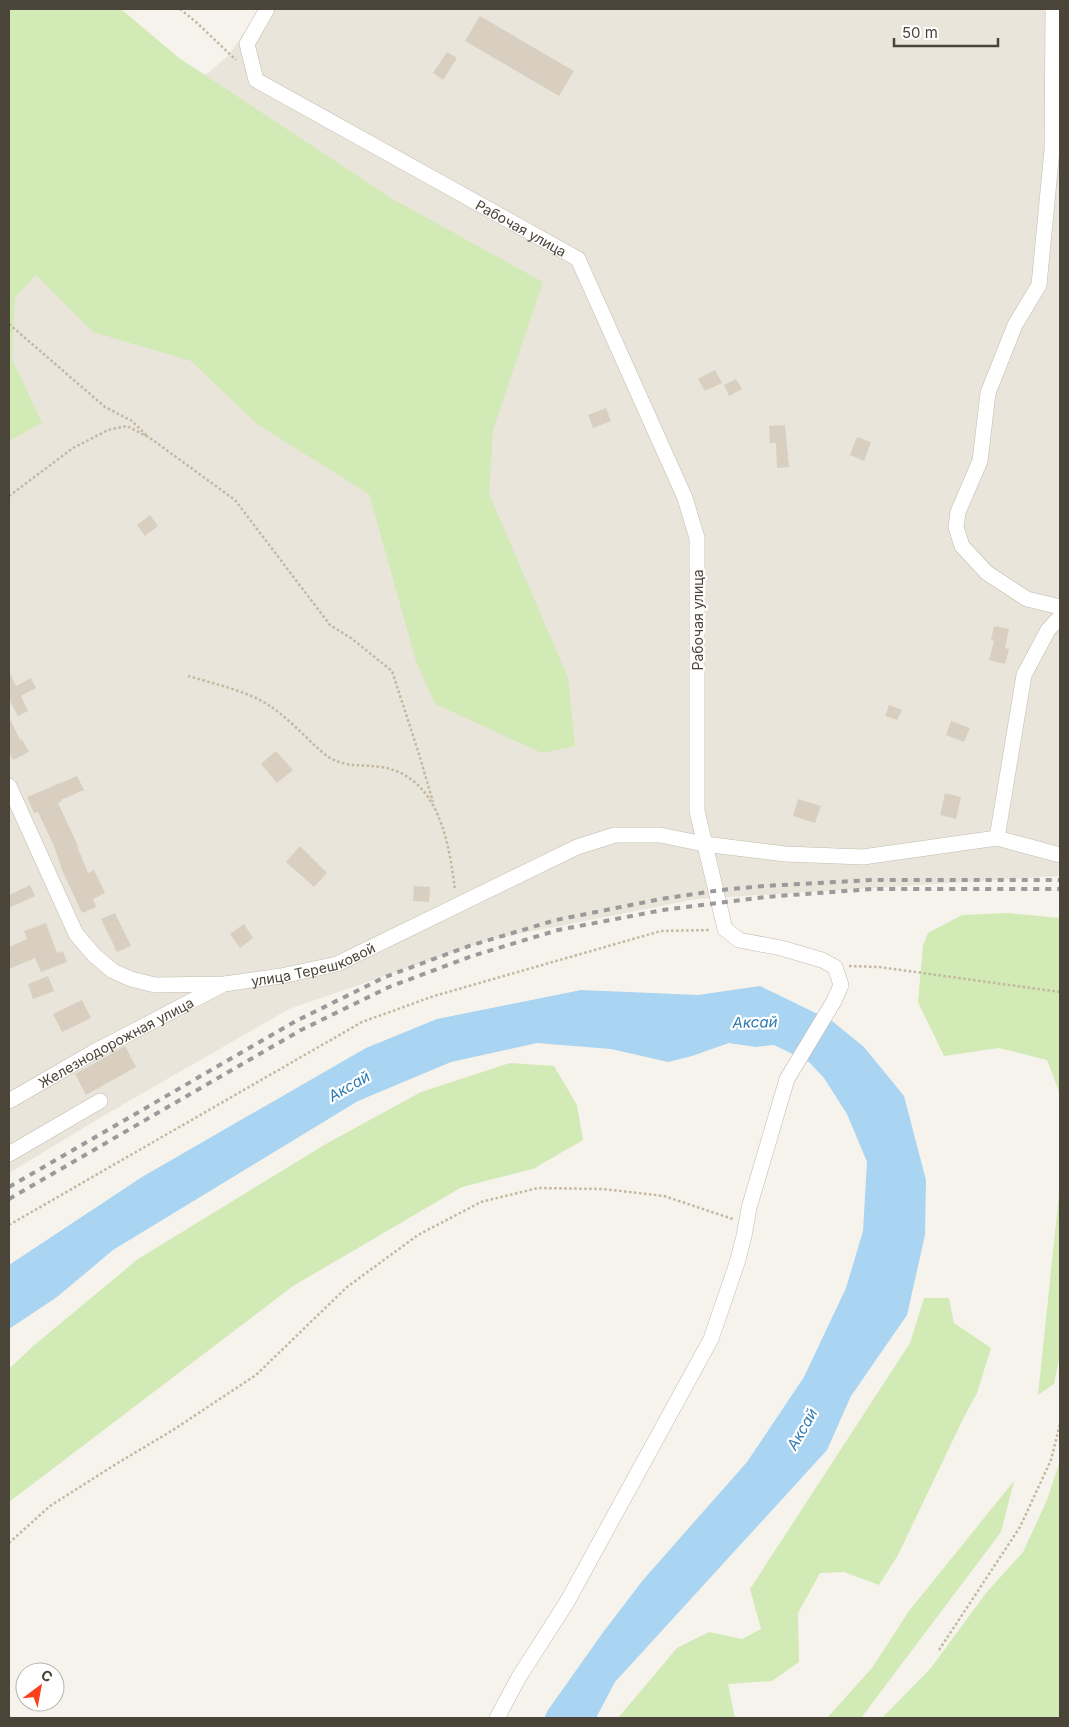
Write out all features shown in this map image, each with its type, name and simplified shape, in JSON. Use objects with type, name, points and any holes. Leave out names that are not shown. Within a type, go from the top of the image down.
[{"type":"street","name":"Рабочая улица","points":[[267,9],[247,44],[256,80],[578,259],[685,498],[697,538],[697,811],[725,929]]},
{"type":"street","points":[[1053,9],[1052,150],[1039,284],[1015,325],[988,393],[980,461],[958,512],[956,527],[962,546],[987,573],[1027,599],[1060,608]]},
{"type":"street","points":[[997,838],[1024,675],[1048,630],[1060,617]]},
{"type":"street","name":"улица Терешковой","points":[[9,786],[76,934],[94,955],[113,971],[131,980],[155,985],[224,984],[281,976],[337,964],[577,847],[615,835],[660,835],[704,844]]},
{"type":"street","points":[[704,844],[785,854],[863,857],[997,838],[1060,855]]},
{"type":"street","points":[[497,1718],[567,1602],[711,1339],[737,1263],[749,1208],[787,1079],[834,1001],[841,985],[835,967],[822,960],[781,948],[739,940],[725,929]]},
{"type":"street","name":"Железнодорожная улица","points":[[9,1100],[92,1053],[224,984]]},
{"type":"street","points":[[9,1154],[100,1101]]},
{"type":"path","points":[[180,9],[236,61]]},
{"type":"path","points":[[9,324],[105,407],[132,421],[150,438],[235,500],[330,624],[351,638],[392,671],[433,802],[448,843],[457,907]]},
{"type":"path","points":[[9,496],[73,448],[108,430],[127,426],[150,438]]},
{"type":"path","points":[[188,676],[235,690],[269,705],[329,758],[352,766],[382,767],[398,772],[414,780],[433,802]]},
{"type":"path","points":[[9,1225],[362,1022],[434,996],[661,931],[725,929]]},
{"type":"path","points":[[835,967],[879,967],[1060,992]]},
{"type":"path","points":[[9,1543],[50,1506],[173,1430],[256,1375],[346,1287],[418,1235],[481,1202],[538,1188],[603,1188],[664,1196],[746,1224]]},
{"type":"path","points":[[939,1650],[1020,1527],[1051,1460],[1060,1424]]},
{"type":"shaded area","points":[[261,9],[1060,9],[1060,876],[697,899],[492,939],[289,1009],[110,1112],[9,1173],[9,203],[177,85],[208,73],[228,56]]},
{"type":"green space","points":[[9,9],[121,9],[179,58],[391,198],[543,282],[493,430],[489,494],[568,678],[575,746],[542,753],[435,704],[416,661],[369,494],[257,424],[191,361],[93,332],[36,275],[15,297],[12,359],[42,423],[9,441]]},
{"type":"green space","points":[[1008,913],[1060,918],[1060,1094],[1047,1060],[999,1048],[944,1056],[918,1002],[923,945],[928,933],[962,915]]},
{"type":"green space","points":[[510,1063],[554,1066],[577,1105],[583,1140],[533,1169],[462,1187],[293,1286],[9,1502],[9,1369],[32,1347],[138,1259],[324,1145],[421,1092]]},
{"type":"green space","points":[[1060,1185],[1060,1355],[1054,1384],[1038,1395]]},
{"type":"green space","points":[[924,1298],[949,1298],[954,1323],[991,1348],[977,1393],[898,1555],[879,1585],[844,1572],[820,1573],[798,1613],[799,1662],[772,1681],[728,1684],[735,1718],[618,1718],[677,1648],[709,1632],[742,1639],[761,1629],[750,1589],[910,1343]]},
{"type":"green space","points":[[1060,1461],[1060,1718],[882,1718],[931,1668],[986,1593],[1023,1552],[1047,1500]]},
{"type":"green space","points":[[1014,1481],[1001,1532],[861,1718],[827,1718],[872,1668],[909,1611]]},
{"type":"water","name":"Аксай","points":[[760,986],[832,1021],[864,1047],[904,1096],[926,1180],[925,1235],[907,1315],[851,1396],[827,1450],[615,1682],[596,1718],[544,1718],[604,1631],[643,1580],[747,1462],[804,1377],[846,1288],[863,1231],[867,1162],[847,1114],[824,1078],[809,1062],[774,1045],[756,1047],[729,1043],[668,1062],[611,1049],[537,1043],[451,1062],[358,1101],[113,1250],[57,1297],[9,1329],[9,1265],[142,1177],[366,1048],[437,1019],[581,990],[698,995]]},
{"type":"building","points":[[480,16],[574,71],[559,96],[465,41]]},
{"type":"building","points":[[447,52],[457,58],[443,80],[433,73]]},
{"type":"building","points":[[715,370],[722,383],[705,391],[698,379]]},
{"type":"building","points":[[736,379],[742,389],[729,396],[724,385]]},
{"type":"building","points":[[606,408],[611,421],[593,428],[588,415]]},
{"type":"building","points":[[785,425],[789,467],[777,468],[776,443],[770,443],[769,426]]},
{"type":"building","points":[[857,437],[871,442],[864,461],[850,455]]},
{"type":"building","points":[[150,515],[158,526],[145,536],[137,525]]},
{"type":"building","points":[[994,626],[1009,629],[1005,648],[1009,649],[1005,664],[989,660],[994,641],[991,640]]},
{"type":"building","points":[[9,671],[16,686],[31,678],[36,688],[21,696],[28,711],[18,716],[9,701]]},
{"type":"building","points":[[889,705],[902,710],[897,720],[885,716]]},
{"type":"building","points":[[9,717],[20,740],[22,739],[29,752],[13,760],[9,752]]},
{"type":"building","points":[[951,721],[970,728],[964,742],[946,735]]},
{"type":"building","points":[[276,751],[293,770],[277,783],[261,764]]},
{"type":"building","points":[[77,776],[84,790],[58,803],[88,873],[94,870],[105,893],[93,899],[96,907],[82,913],[38,812],[34,813],[27,797]]},
{"type":"building","points":[[945,793],[961,797],[956,819],[940,815]]},
{"type":"building","points":[[798,799],[821,806],[815,823],[793,816]]},
{"type":"building","points":[[300,846],[327,873],[314,887],[286,862]]},
{"type":"building","points":[[30,885],[35,896],[9,908],[9,895]]},
{"type":"building","points":[[414,886],[430,887],[429,902],[413,901]]},
{"type":"building","points":[[115,913],[131,946],[117,952],[101,919]]},
{"type":"building","points":[[46,923],[57,953],[63,951],[67,962],[41,972],[35,958],[9,969],[9,947],[27,939],[24,931]]},
{"type":"building","points":[[244,924],[253,938],[240,948],[230,934]]},
{"type":"building","points":[[48,976],[54,991],[33,999],[28,984]]},
{"type":"building","points":[[82,1000],[91,1018],[62,1032],[53,1014]]},
{"type":"building","points":[[125,1046],[136,1067],[86,1095],[75,1074]]},
{"type":"railway","points":[[9,1187],[296,1021],[385,977],[469,946],[556,920],[661,899],[764,886],[871,880],[1060,880]]},
{"type":"railway","points":[[9,1199],[301,1030],[389,987],[472,956],[558,930],[663,910],[765,897],[872,889],[1060,889]]}]
